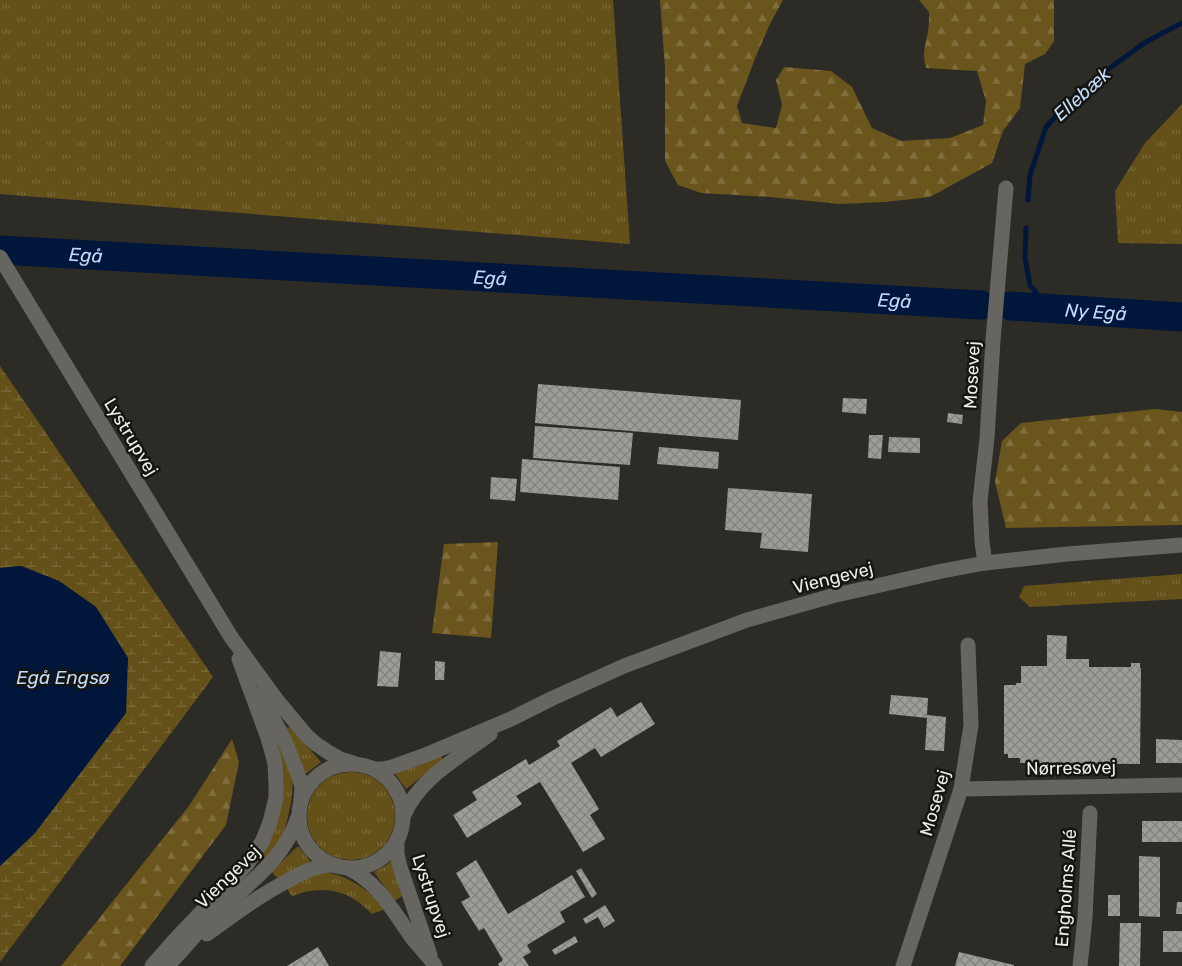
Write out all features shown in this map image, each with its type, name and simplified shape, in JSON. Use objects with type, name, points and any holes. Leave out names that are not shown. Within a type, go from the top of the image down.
[{"type":"street","name":"Mosevej","points":[[985,563],[980,500],[988,438],[993,340],[1006,188]]},
{"type":"street","name":"Lystrupvej","points":[[3,262],[231,637],[276,699],[306,735],[328,752],[353,763]]},
{"type":"street","name":"Viengevej","points":[[374,769],[386,769],[406,763],[511,719],[624,666],[747,620],[832,596],[985,563],[1067,554],[1182,545]]},
{"type":"street","name":"Lystrupvej","points":[[231,637],[240,659],[290,754],[301,783],[301,799]]},
{"type":"street","name":"Mosevej","points":[[903,966],[961,788],[971,725],[968,645]]},
{"type":"street","points":[[152,966],[252,857],[262,842],[270,822],[276,798],[275,763],[240,659]]},
{"type":"street","name":"Viengevej","points":[[403,817],[414,796],[424,784],[511,719]]},
{"type":"street","points":[[353,763],[374,769],[388,779],[400,800],[403,817],[401,831],[397,840],[387,854],[362,868],[341,867],[328,863],[317,855],[308,844],[300,826],[301,799],[308,786],[319,774],[337,765],[353,763]]},
{"type":"street","name":"Nørresøvej","points":[[961,788],[1182,786]]},
{"type":"street","name":"Engholms Allé","points":[[1080,966],[1090,813]]},
{"type":"street","name":"Viengevej","points":[[170,963],[207,923],[272,862],[289,838],[299,815]]},
{"type":"street","name":"Lystrupvej","points":[[397,840],[396,854],[434,964]]},
{"type":"street","name":"Viengevej","points":[[170,963],[239,910],[265,893],[321,866],[341,867]]},
{"type":"street","name":"Lystrupvej","points":[[341,867],[360,875],[379,892],[413,939],[434,964]]},
{"type":"green space","points":[[0,0],[613,0],[630,244],[0,194]]},
{"type":"green space","points":[[660,0],[783,0],[756,56],[737,106],[742,123],[776,128],[782,105],[776,80],[784,67],[831,71],[852,87],[872,128],[901,141],[950,138],[983,125],[986,101],[977,71],[926,68],[924,54],[929,12],[919,0],[1054,0],[1054,41],[1045,54],[1025,64],[1020,108],[1003,131],[992,163],[930,197],[840,204],[701,193],[678,185],[665,161],[665,68]]},
{"type":"green space","points":[[1182,104],[1182,244],[1118,243],[1115,191],[1145,143]]},
{"type":"green space","points":[[0,366],[213,677],[0,962],[0,866],[35,833],[128,658],[96,607],[59,581],[21,566],[0,568]]},
{"type":"green space","points":[[1155,409],[1182,412],[1182,525],[1006,528],[995,482],[1002,441],[1021,423]]},
{"type":"green space","points":[[498,542],[491,638],[432,633],[444,544]]},
{"type":"green space","points":[[1182,574],[1182,599],[1030,607],[1019,597],[1024,586]]},
{"type":"green space","points":[[288,727],[321,762],[307,773],[305,773],[286,728]]},
{"type":"green space","points":[[270,732],[280,744],[293,781],[291,803],[281,839],[263,862],[258,858],[268,839]]},
{"type":"green space","points":[[232,739],[239,762],[226,825],[120,966],[61,966],[189,806]]},
{"type":"green space","points":[[439,755],[442,757],[442,761],[406,789],[395,773]]},
{"type":"green space","points":[[351,772],[368,775],[382,785],[392,799],[395,816],[392,833],[382,847],[368,857],[351,860],[334,857],[320,847],[310,833],[307,816],[310,799],[320,785],[334,775]]},
{"type":"green space","points":[[297,847],[310,861],[279,878],[275,876],[272,872],[273,870]]},
{"type":"green space","points":[[391,861],[402,896],[396,900],[394,900],[374,872]]},
{"type":"green space","points":[[324,872],[341,876],[358,884],[385,909],[372,914],[354,899],[332,891],[308,891],[293,896],[290,894],[287,886]]},
{"type":"water","name":"Egå Engsø","points":[[21,566],[59,581],[96,607],[128,658],[126,713],[35,833],[0,866],[0,568]]},
{"type":"building","points":[[538,384],[741,400],[738,440],[535,423]]},
{"type":"building","points":[[843,398],[867,399],[866,414],[842,412]]},
{"type":"building","points":[[948,413],[963,415],[962,424],[947,422]]},
{"type":"building","points":[[535,426],[633,433],[630,465],[533,458]]},
{"type":"building","points":[[869,435],[883,435],[881,459],[868,458]]},
{"type":"building","points":[[889,437],[920,438],[920,453],[888,452]]},
{"type":"building","points":[[659,447],[719,452],[718,469],[657,464]]},
{"type":"building","points":[[522,459],[620,467],[618,500],[520,492]]},
{"type":"building","points":[[491,477],[517,479],[515,501],[490,499]]},
{"type":"building","points":[[728,488],[812,494],[808,552],[760,548],[762,533],[725,530]]},
{"type":"building","points":[[1047,635],[1067,636],[1066,659],[1089,659],[1089,667],[1131,667],[1131,663],[1140,663],[1140,764],[1020,763],[1020,758],[1008,758],[1008,754],[1004,754],[1004,685],[1021,683],[1021,666],[1047,666]]},
{"type":"building","points":[[380,651],[401,653],[398,687],[377,686]]},
{"type":"building","points":[[435,661],[445,662],[444,680],[435,680]]},
{"type":"building","points":[[891,695],[928,698],[927,715],[946,717],[944,751],[925,750],[927,718],[889,714]]},
{"type":"building","points":[[641,702],[655,724],[601,757],[595,748],[571,763],[599,809],[590,815],[605,839],[583,852],[540,782],[516,796],[522,804],[467,838],[453,815],[477,800],[472,792],[526,759],[529,765],[560,746],[557,741],[611,707],[617,717]]},
{"type":"building","points":[[1156,739],[1182,740],[1182,763],[1156,763]]},
{"type":"building","points":[[1142,821],[1182,821],[1182,842],[1142,842]]},
{"type":"building","points":[[1139,856],[1160,857],[1160,917],[1139,916]]},
{"type":"building","points":[[476,860],[508,914],[572,875],[585,897],[560,912],[565,922],[527,945],[531,952],[523,957],[529,966],[499,966],[498,964],[503,960],[484,928],[479,931],[461,902],[470,897],[456,873]]},
{"type":"building","points":[[581,868],[597,894],[592,898],[576,871]]},
{"type":"building","points":[[1108,895],[1120,895],[1120,916],[1108,916]]},
{"type":"building","points":[[1177,902],[1182,902],[1182,914],[1176,914]]},
{"type":"building","points":[[605,905],[615,921],[604,928],[598,917],[586,924],[583,919]]},
{"type":"building","points":[[1120,923],[1141,923],[1140,966],[1119,966]]},
{"type":"building","points":[[1163,931],[1182,931],[1182,952],[1163,952]]},
{"type":"building","points":[[575,936],[578,942],[555,955],[552,950]]},
{"type":"building","points":[[318,947],[329,966],[287,966]]},
{"type":"building","points":[[959,952],[1014,965],[1014,966],[955,966]]},
{"type":"waterway","name":"Ellebæk","points":[[1028,200],[1030,175],[1046,127],[1080,90],[1144,43],[1182,23]]},
{"type":"waterway","points":[[1026,228],[1025,258],[1030,285],[1050,309]]},
{"type":"waterway","name":"Egå","points":[[0,250],[981,305]]},
{"type":"waterway","name":"Ny Egå","points":[[1011,306],[1182,317]]}]
